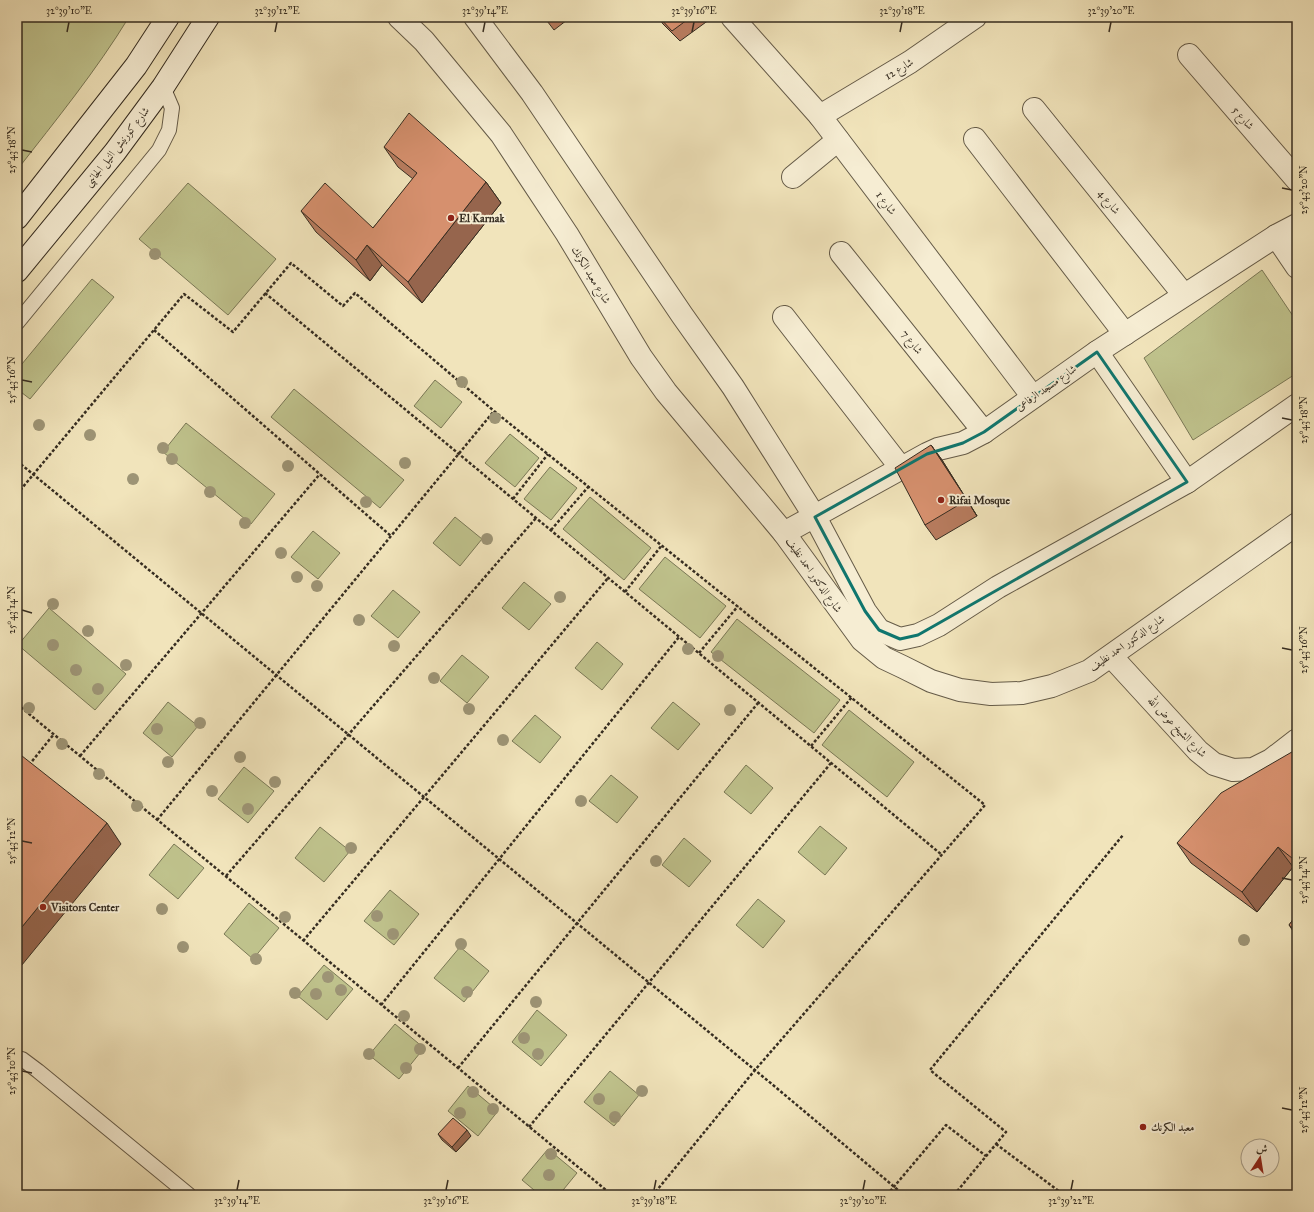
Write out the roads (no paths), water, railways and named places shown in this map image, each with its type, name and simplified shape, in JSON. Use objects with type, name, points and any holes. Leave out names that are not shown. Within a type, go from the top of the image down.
[{"type":"street","points":[[17,218],[136,66],[168,17]]},
{"type":"street","name":"شارع كورنيش النيل الجانبى","points":[[17,270],[115,152],[162,87],[208,17]]},
{"type":"street","name":"شارع معبد الكرنك","points":[[400,17],[424,41],[501,134],[567,234],[641,357],[666,392],[784,533]]},
{"type":"street","points":[[475,17],[532,93],[732,387],[815,517]]},
{"type":"street","name":"شارع 1","points":[[732,17],[820,116],[1033,397]]},
{"type":"street","name":"شارع 12","points":[[820,116],[910,62],[975,17]]},
{"type":"street","name":"شارع 5","points":[[1189,55],[1297,180]]},
{"type":"street","points":[[136,66],[162,87]]},
{"type":"street","name":"شارع 4","points":[[1034,109],[1184,295]]},
{"type":"street","points":[[975,138],[1125,334]]},
{"type":"street","points":[[793,177],[838,140]]},
{"type":"street","name":"شارع مسجد الرفاعى","points":[[784,533],[927,454],[938,449],[963,443],[984,432],[1097,352],[1276,236],[1297,225]]},
{"type":"street","points":[[1276,236],[1297,267]]},
{"type":"street","name":"شارع 7","points":[[841,252],[984,432]]},
{"type":"street","points":[[784,317],[901,468]]},
{"type":"street","points":[[1097,352],[1187,482]]},
{"type":"street","name":"شارع الدكتور احمد نظيف","points":[[815,517],[865,611],[879,630],[900,639],[918,635],[939,625],[998,587],[1187,482],[1297,405]]},
{"type":"street","name":"شارع الدكتور احمد نظيف","points":[[784,533],[862,640],[884,658],[931,681],[960,690],[991,694],[1022,693],[1052,686],[1089,671],[1297,524]]},
{"type":"street","name":"شارع الشيخ عوض الله","points":[[1111,656],[1198,751],[1214,764],[1233,770],[1253,769],[1271,760],[1297,740]]},
{"type":"lane","points":[[17,323],[159,150],[169,130],[172,108],[162,87]]},
{"type":"lane","points":[[17,1058],[22,1059],[38,1071],[189,1195]]},
{"type":"place","name":"El Karnak","points":[[451,218]]},
{"type":"place","name":"Rifai Mosque","points":[[941,500]]},
{"type":"place","name":"Visitors Center","points":[[43,907]]},
{"type":"place","name":"معبد الكرنك","points":[[1143,1127]]}]
